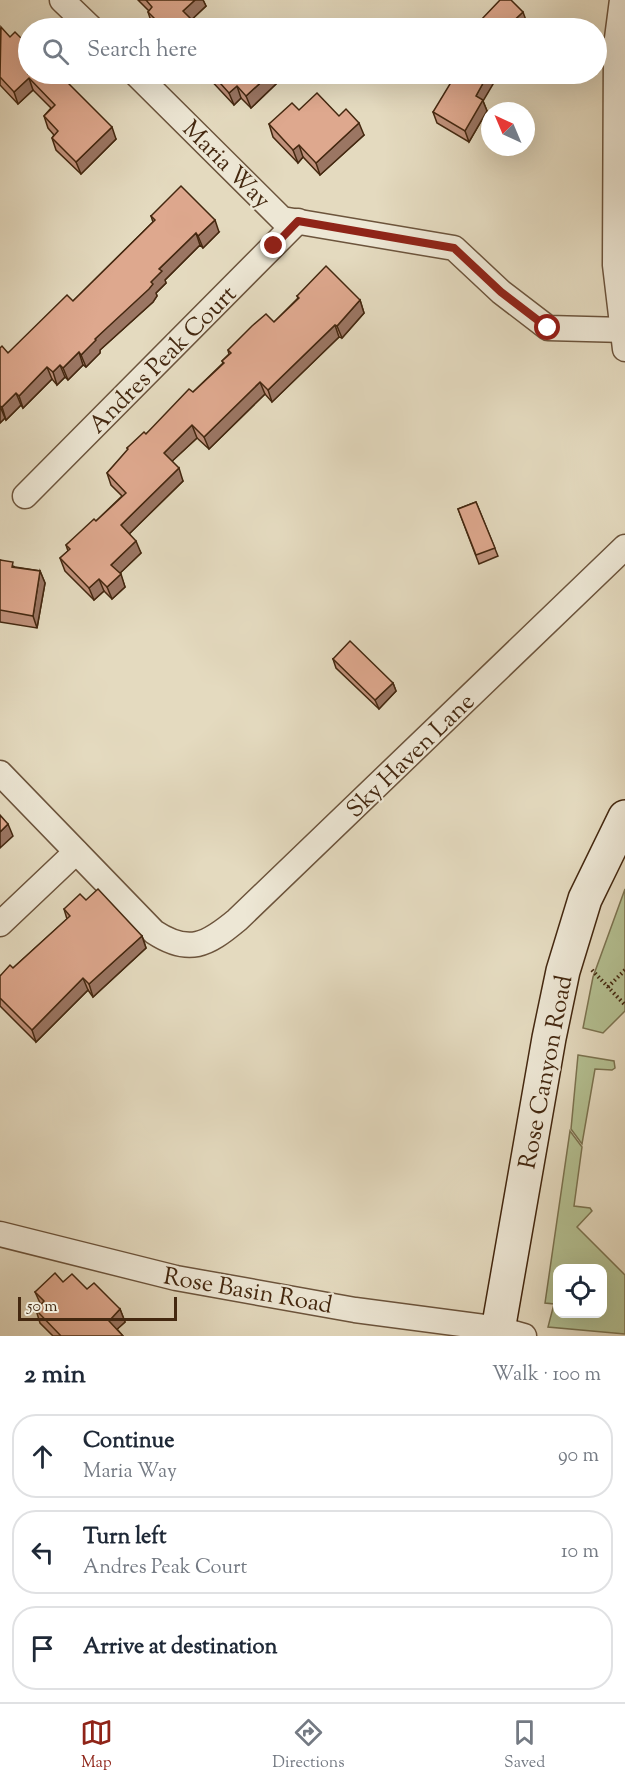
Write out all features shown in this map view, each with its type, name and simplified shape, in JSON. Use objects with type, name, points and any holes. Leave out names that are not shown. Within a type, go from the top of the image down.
[{"type":"street","points":[[62,0],[81,18]]},
{"type":"street","points":[[622,0],[616,46],[615,264],[624,336]]},
{"type":"street","name":"Maria Way","points":[[146,84],[282,219],[454,248],[501,292],[548,328],[624,336]]},
{"type":"street","name":"Andres Peak Court","points":[[26,496],[298,221]]},
{"type":"street","name":"Sky Haven Lane","points":[[76,852],[154,932],[168,941],[184,946],[205,943],[222,933],[237,920],[625,547]]},
{"type":"street","points":[[0,773],[76,852],[0,924]]},
{"type":"street","name":"Rose Canyon Road","points":[[506,1334],[549,1038],[563,971],[585,899],[625,817]]},
{"type":"street","name":"Rose Basin Road","points":[[0,1234],[176,1278],[506,1334]]},
{"type":"path","points":[[592,970],[625,1005]]},
{"type":"path","points":[[608,987],[625,970]]},
{"type":"green space","points":[[625,889],[625,1011],[603,1033],[583,1028],[593,977]]},
{"type":"green space","points":[[578,1055],[614,1061],[615,1068],[612,1070],[595,1069],[582,1144],[571,1129]]},
{"type":"green space","points":[[570,1131],[582,1147],[574,1206],[590,1208],[592,1211],[577,1227],[625,1275],[625,1334],[548,1327],[553,1308],[553,1318],[607,1318],[607,1264],[553,1264],[553,1304],[545,1303]]},
{"type":"building","points":[[146,0],[195,0],[183,11],[190,18],[154,18],[148,12],[152,7]]},
{"type":"building","points":[[500,0],[511,0],[523,12],[517,18],[483,18]]},
{"type":"building","points":[[1,27],[10,37],[15,32],[18,35],[18,84],[23,84],[14,92],[0,77]]},
{"type":"building","points":[[35,84],[69,84],[112,127],[76,162],[52,138],[58,131],[44,116],[55,105]]},
{"type":"building","points":[[221,84],[259,84],[246,96],[237,86],[229,93]]},
{"type":"building","points":[[450,84],[483,84],[476,96],[483,100],[465,131],[433,112]]},
{"type":"building","points":[[317,93],[339,116],[346,109],[359,123],[316,163],[299,145],[293,150],[269,124],[292,103],[299,110]]},
{"type":"building","points":[[181,186],[215,220],[198,236],[196,233],[159,269],[162,271],[151,282],[153,284],[149,289],[81,355],[79,352],[63,368],[60,365],[53,372],[47,367],[19,396],[16,393],[2,407],[0,406],[0,348],[2,346],[8,353],[67,295],[73,301],[155,220],[151,216]]},
{"type":"building","points":[[326,266],[360,300],[337,326],[335,325],[268,390],[260,382],[204,437],[192,425],[164,453],[179,468],[121,525],[136,541],[111,565],[121,574],[107,587],[99,579],[89,588],[60,558],[70,549],[66,545],[126,493],[107,473],[127,448],[144,432],[146,434],[189,389],[193,392],[224,363],[222,361],[231,353],[228,350],[252,326],[266,314],[274,322],[299,298],[297,296]]},
{"type":"building","points":[[476,502],[495,548],[476,555],[458,509]]},
{"type":"building","points":[[0,560],[13,562],[12,567],[40,571],[33,616],[0,610]]},
{"type":"building","points":[[350,641],[393,683],[375,700],[333,659]]},
{"type":"building","points":[[0,815],[8,824],[0,832]]},
{"type":"building","points":[[98,889],[142,936],[89,984],[83,978],[32,1030],[0,998],[0,976],[10,965],[13,968],[70,916],[64,909],[80,894],[86,900]]},
{"type":"building","points":[[55,1273],[63,1282],[72,1274],[87,1289],[94,1283],[120,1309],[109,1321],[123,1336],[61,1336],[36,1310],[44,1301],[35,1292]]},
{"type":"route","points":[[274,246],[298,221],[454,248],[501,292],[548,328]]}]
